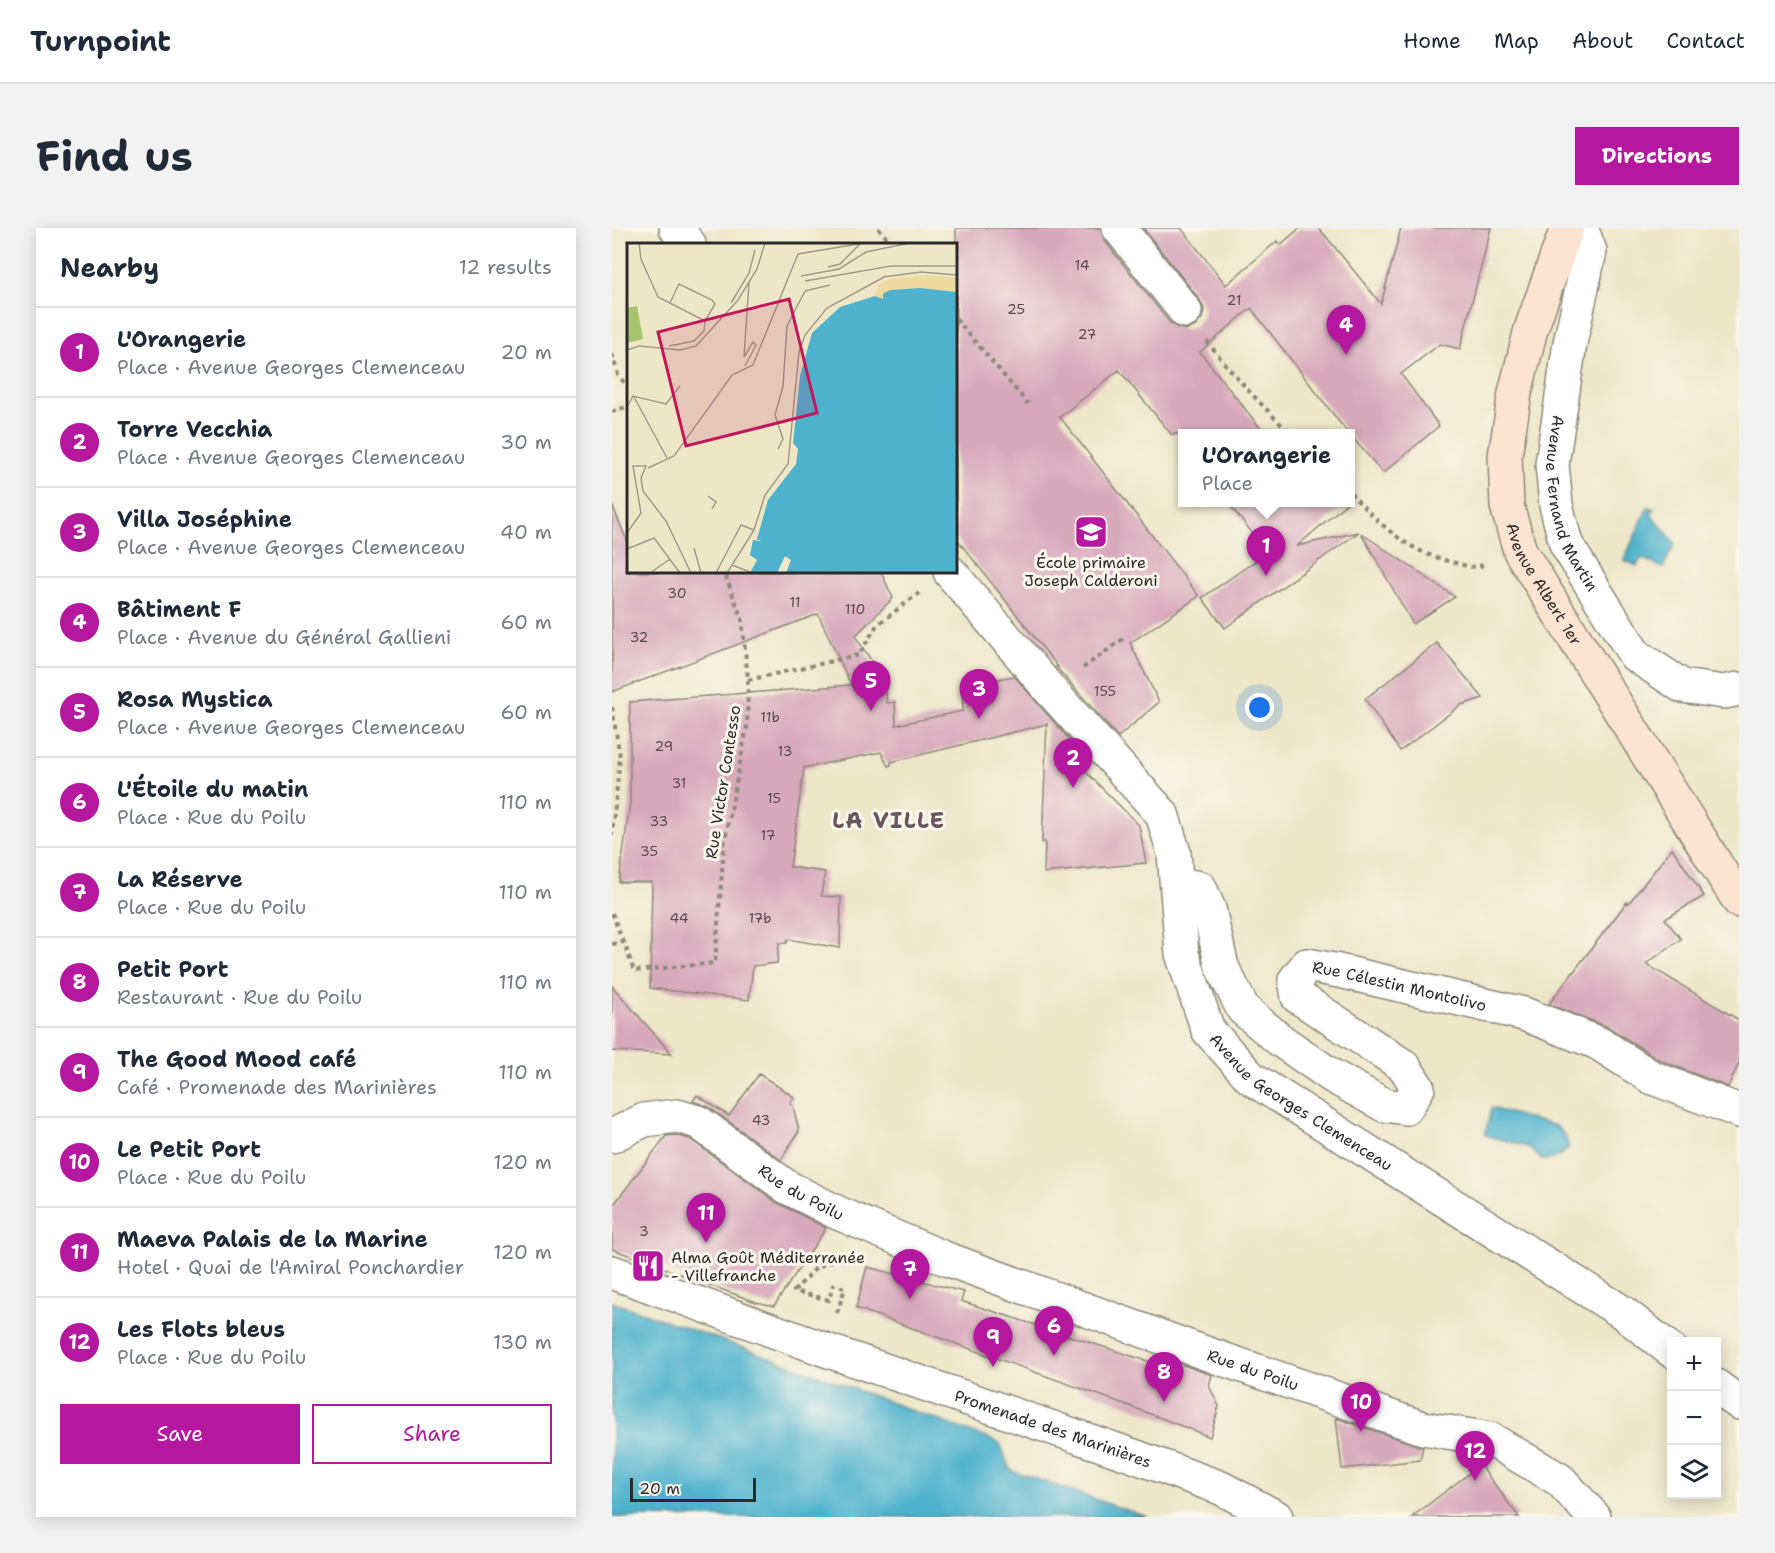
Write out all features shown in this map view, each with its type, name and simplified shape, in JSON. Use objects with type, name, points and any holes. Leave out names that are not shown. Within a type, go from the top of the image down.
[{"type":"main road","name":"Avenue Albert 1er","points":[[1567,228],[1531,329],[1515,393],[1505,456],[1507,506],[1520,551],[1739,901]]},
{"type":"street","points":[[676,228],[688,243]]},
{"type":"street","points":[[1119,228],[1185,311]]},
{"type":"street","name":"Avenue Fernand Martin","points":[[1581,228],[1590,251],[1570,343],[1552,464],[1556,505],[1566,544],[1635,655],[1682,687],[1724,692],[1739,689]]},
{"type":"street","name":"Avenue Georges Clemenceau","points":[[951,573],[1051,691],[1162,814],[1174,852],[1182,954],[1208,1030],[1251,1078],[1622,1312],[1667,1348]]},
{"type":"street","name":"Rue Célestin Montolivo","points":[[1178,884],[1200,888],[1209,909],[1222,967],[1244,1009],[1280,1040],[1332,1076],[1384,1105],[1406,1108],[1418,1088],[1404,1066],[1298,997],[1295,980],[1307,965],[1339,970],[1524,1014],[1598,1043],[1651,1077],[1739,1111]]},
{"type":"street","name":"Rue du Poilu","points":[[612,1136],[644,1120],[677,1116],[698,1122],[787,1187],[837,1214],[944,1258],[1205,1353],[1423,1428],[1490,1439],[1560,1480],[1594,1517]]},
{"type":"street","name":"Promenade des Marinières","points":[[612,1272],[826,1350],[1143,1459],[1221,1488],[1276,1517]]},
{"type":"street","points":[[1721,1390],[1739,1403]]},
{"type":"path","points":[[878,228],[891,243]]},
{"type":"path","points":[[1185,311],[1226,367],[1286,429]]},
{"type":"path","points":[[957,320],[1028,404]]},
{"type":"path","points":[[612,354],[618,375],[627,386]]},
{"type":"path","points":[[612,412],[627,406]]},
{"type":"path","points":[[1355,498],[1374,519],[1400,541],[1439,559],[1475,568],[1520,551]]},
{"type":"path","name":"Rue Victor Contesso","points":[[623,942],[634,971],[715,963],[724,845],[747,727],[748,680],[742,619],[724,573]]},
{"type":"path","points":[[748,680],[859,655],[877,625],[921,591]]},
{"type":"path","points":[[1051,691],[1123,639]]},
{"type":"path","points":[[612,707],[620,757],[612,835]]},
{"type":"path","points":[[612,913],[623,942],[612,944]]},
{"type":"path","points":[[826,1350],[845,1288],[833,1285],[829,1300],[794,1291],[816,1268],[846,1254]]},
{"type":"water","points":[[1648,507],[1654,509],[1651,514],[1675,543],[1663,568],[1641,558],[1637,566],[1624,560]]},
{"type":"water","points":[[1491,1108],[1556,1126],[1565,1136],[1569,1147],[1557,1157],[1542,1160],[1528,1147],[1485,1135]]},
{"type":"water","points":[[612,1302],[750,1350],[1000,1443],[1010,1470],[1147,1517],[612,1517]]},
{"type":"building","points":[[956,228],[1101,228],[1104,240],[1170,323],[1187,330],[1196,326],[1202,318],[1204,309],[1200,300],[1143,228],[1181,228],[1226,285],[1277,241],[1280,245],[1300,228],[1319,228],[1381,304],[1401,228],[1491,228],[1460,349],[1440,344],[1401,374],[1439,426],[1383,473],[1355,440],[1355,429],[1345,429],[1340,423],[1251,308],[1200,352],[1261,429],[1178,429],[1178,434],[1171,434],[1119,370],[1060,417],[1199,596],[1130,643],[1159,702],[1118,737],[1056,667],[1058,667],[957,539]]},
{"type":"building","points":[[612,505],[627,541],[627,573],[881,573],[893,598],[855,636],[885,681],[887,703],[895,702],[896,725],[963,711],[962,686],[1014,676],[1089,762],[1082,768],[1139,825],[1146,863],[1044,873],[1045,842],[1042,842],[1047,724],[891,762],[888,766],[881,752],[804,768],[790,867],[825,872],[821,896],[841,897],[840,948],[788,939],[787,943],[779,943],[777,963],[753,966],[749,1000],[650,988],[652,882],[619,882],[630,803],[630,702],[851,685],[818,614],[612,692]]},
{"type":"building","points":[[1231,507],[1342,507],[1297,546],[1359,532],[1225,628],[1202,598],[1268,552]]},
{"type":"building","points":[[1361,533],[1455,597],[1413,624]]},
{"type":"building","points":[[1437,643],[1483,698],[1461,705],[1400,751],[1365,699]]},
{"type":"building","points":[[1672,848],[1704,896],[1665,919],[1681,939],[1646,964],[1739,1020],[1739,1063],[1728,1087],[1660,1060],[1608,1027],[1549,1004],[1627,902],[1629,903]]},
{"type":"building","points":[[612,986],[672,1054],[612,1051]]},
{"type":"building","points":[[759,1074],[794,1097],[790,1104],[793,1106],[799,1131],[781,1160],[709,1107],[693,1101],[697,1095],[729,1116]]},
{"type":"building","points":[[675,1135],[690,1139],[776,1202],[826,1228],[774,1306],[756,1302],[612,1249],[612,1207],[666,1136]]},
{"type":"building","points":[[867,1267],[964,1292],[961,1301],[1166,1367],[1168,1360],[1212,1375],[1209,1386],[1219,1406],[1210,1437],[856,1308]]},
{"type":"building","points":[[1336,1418],[1423,1447],[1420,1460],[1342,1469]]},
{"type":"building","points":[[1480,1465],[1519,1517],[1412,1517]]},
{"type":"place","name":"Bâtiment F","points":[[1346,355]]},
{"type":"place","name":"École primaire Joseph Calderoni","points":[[1091,532]]},
{"type":"place","name":"L'Orangerie","points":[[1266,576]]},
{"type":"place","name":"Rosa Mystica","points":[[871,711]]},
{"type":"place","name":"Villa Joséphine","points":[[979,719]]},
{"type":"place","name":"Torre Vecchia","points":[[1073,788]]},
{"type":"place","name":"Maeva Palais de la Marine","points":[[706,1243]]},
{"type":"place","name":"Alma Goût Méditerranée - Villefranche","points":[[648,1266]]},
{"type":"place","name":"La Réserve","points":[[910,1299]]},
{"type":"place","name":"L'Étoile du matin","points":[[1054,1356]]},
{"type":"place","name":"The Good Mood café","points":[[993,1367]]},
{"type":"place","name":"Petit Port","points":[[1164,1402]]},
{"type":"place","name":"Le Petit Port","points":[[1361,1432]]},
{"type":"place","name":"Les Flots bleus","points":[[1475,1481]]},
{"type":"district","name":"LA VILLE","points":[[889,820]]}]
